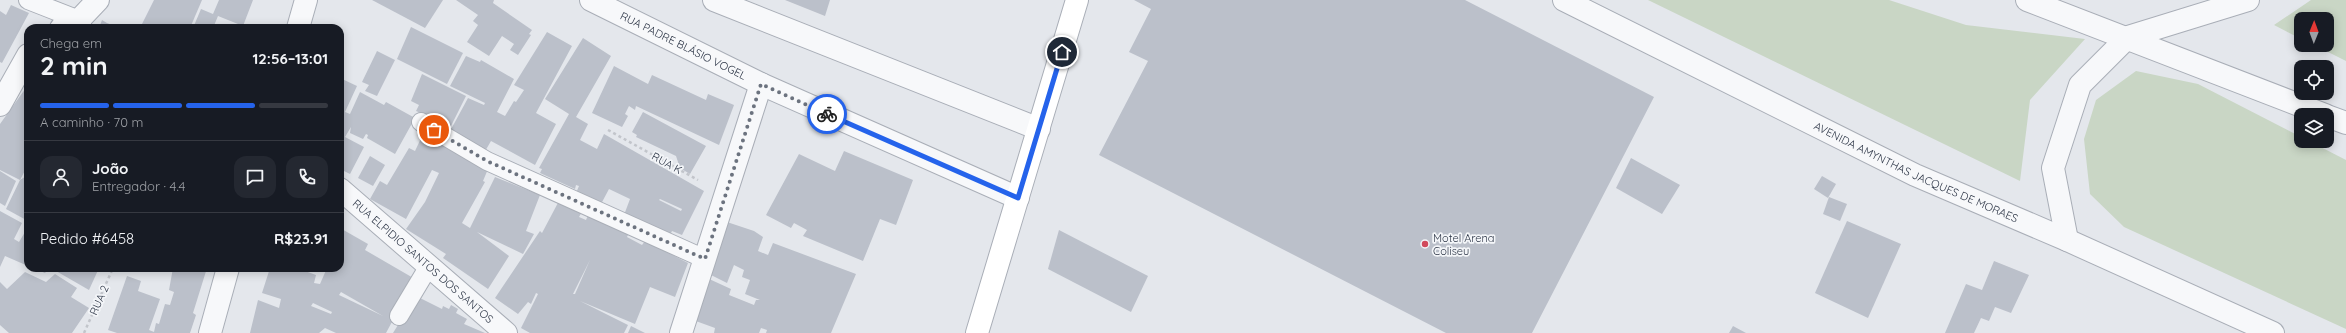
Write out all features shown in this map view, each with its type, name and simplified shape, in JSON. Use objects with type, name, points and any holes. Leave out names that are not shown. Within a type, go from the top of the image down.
[{"type":"main road","points":[[977,333],[1077,0]]},
{"type":"street","points":[[76,24],[98,0]]},
{"type":"street","points":[[299,24],[306,0]]},
{"type":"street","name":"RUA PADRE BLÁSIO VOGEL","points":[[591,0],[761,84],[1018,198]]},
{"type":"street","points":[[714,0],[1039,129]]},
{"type":"street","name":"AVENIDA AMYNTHAS JACQUES DE MORAES","points":[[1564,0],[1915,175],[2067,240],[2273,333]]},
{"type":"street","points":[[2027,0],[2128,37],[2308,108]]},
{"type":"street","points":[[2067,240],[2053,168],[2080,85],[2128,37],[2248,0]]},
{"type":"street","points":[[0,105],[24,62]]},
{"type":"street","points":[[681,333],[761,84]]},
{"type":"street","points":[[2334,118],[2346,123]]},
{"type":"street","name":"RUA ELPIDIO SANTOS DOS SANTOS","points":[[344,193],[506,333]]},
{"type":"street","points":[[210,333],[227,272]]},
{"type":"lane","points":[[28,0],[70,24]]},
{"type":"lane","points":[[421,122],[487,161],[705,259]]},
{"type":"lane","points":[[399,316],[429,266]]},
{"type":"path","name":"RUA K","points":[[608,130],[726,196]]},
{"type":"path","name":"RUA 2","points":[[84,333],[112,272]]},
{"type":"green space","points":[[1648,0],[1889,0],[1966,25],[2085,39],[2030,100],[2020,181]]},
{"type":"green space","points":[[2311,0],[2346,0],[2346,61],[2328,52],[2334,52],[2334,12],[2294,12],[2294,35],[2274,25]]},
{"type":"green space","points":[[2136,71],[2198,84],[2294,133],[2294,148],[2323,148],[2346,160],[2346,329],[2124,227],[2090,194],[2084,139],[2096,100]]},
{"type":"building","points":[[154,0],[202,0],[192,24],[142,24]]},
{"type":"building","points":[[219,0],[253,0],[244,24],[238,24],[218,16],[215,24],[195,24],[201,9],[213,14]]},
{"type":"building","points":[[372,0],[443,0],[425,28]]},
{"type":"building","points":[[456,0],[494,0],[493,3],[532,30],[529,34],[531,35],[518,55],[510,50],[514,44],[502,36],[489,56],[467,42],[478,25],[473,21],[478,15]]},
{"type":"building","points":[[785,0],[830,0],[825,16]]},
{"type":"building","name":"Motel Arena Coliseu","points":[[1134,0],[1465,0],[1654,97],[1532,333],[1446,333],[1099,155],[1148,61],[1129,52],[1151,9]]},
{"type":"building","points":[[11,5],[29,13],[2,63],[0,62],[0,11],[6,15]]},
{"type":"building","points":[[102,20],[109,24],[100,24]]},
{"type":"building","points":[[411,27],[463,53],[447,84],[397,59]]},
{"type":"building","points":[[547,32],[572,46],[536,113],[556,124],[535,165],[491,141],[484,153],[449,133],[468,98],[484,105],[485,103],[450,86],[466,56],[480,62],[481,60],[514,79],[497,112],[505,116],[514,101],[516,102],[524,90],[514,85]]},
{"type":"building","points":[[583,38],[611,56],[576,117],[588,124],[580,140],[597,149],[604,134],[704,191],[682,235],[672,231],[670,235],[624,215],[630,199],[609,189],[601,204],[576,193],[579,186],[576,185],[575,189],[540,173],[542,169],[539,168],[569,114],[545,99]],"holes":[[[660,199],[682,209],[681,211],[659,200]]]},
{"type":"building","points":[[377,51],[395,60],[377,96],[365,91],[369,85],[362,82]]},
{"type":"building","points":[[614,66],[648,84],[652,75],[706,100],[708,94],[734,105],[719,145],[636,106],[635,110],[629,106],[625,114],[628,116],[622,127],[592,113]]},
{"type":"building","points":[[422,74],[466,96],[451,126],[416,111],[419,105],[411,101]]},
{"type":"building","points":[[344,80],[357,86],[345,112],[350,114],[360,92],[384,105],[386,102],[415,118],[395,154],[367,138],[368,135],[366,134],[363,139],[350,133],[351,127],[345,137],[364,147],[350,174],[344,171]]},
{"type":"building","points":[[24,91],[24,172],[20,180],[0,170],[0,124]]},
{"type":"building","points":[[643,112],[706,146],[690,174],[680,168],[676,156],[636,137],[637,135],[632,132]]},
{"type":"building","points":[[424,132],[488,169],[483,181],[485,182],[462,223],[470,228],[495,177],[540,195],[526,231],[534,234],[523,254],[477,232],[509,256],[488,289],[443,258],[446,254],[406,229],[425,202],[439,173],[432,170],[406,219],[370,199],[380,181],[387,185],[409,148],[415,151]]},
{"type":"building","points":[[844,151],[913,180],[896,225],[880,219],[863,261],[803,236],[807,230],[794,223],[791,228],[766,215],[799,154],[835,171]]},
{"type":"building","points":[[370,156],[385,165],[373,186],[358,178]]},
{"type":"building","points":[[1631,158],[1680,185],[1662,214],[1616,188]]},
{"type":"building","points":[[0,171],[16,181],[5,206],[0,203]]},
{"type":"building","points":[[1822,176],[1836,184],[1828,198],[1814,189]]},
{"type":"building","points":[[24,178],[24,219],[6,209],[20,180]]},
{"type":"building","points":[[1829,197],[1847,204],[1840,221],[1823,214]]},
{"type":"building","points":[[560,199],[583,210],[579,217],[586,220],[589,213],[629,233],[627,237],[642,245],[645,241],[688,263],[675,297],[650,287],[635,324],[580,301],[628,325],[624,333],[530,333],[521,328],[538,294],[536,293],[531,304],[528,302],[518,314],[495,298],[540,231],[542,233]],"holes":[[[590,260],[575,294],[573,294]]]},
{"type":"building","points":[[0,211],[22,223],[14,239],[19,242],[24,234],[24,264],[5,256],[0,267]]},
{"type":"building","points":[[1847,221],[1901,244],[1868,318],[1815,293]]},
{"type":"building","points":[[727,222],[754,231],[763,237],[758,251],[768,255],[773,243],[856,274],[831,333],[766,333],[767,330],[761,328],[759,333],[714,333],[715,328],[693,320],[707,278],[731,289],[729,295],[754,305],[756,300],[760,300],[745,294],[750,280],[742,277],[744,270],[734,265],[727,283],[709,274]]},
{"type":"building","points":[[344,230],[368,244],[365,250],[415,279],[386,333],[336,333],[325,328],[319,333],[250,333],[258,300],[279,308],[281,299],[262,293],[269,272],[308,272],[316,275],[314,283],[320,284],[325,272],[344,272]],"holes":[[[341,292],[383,316],[339,295]],[[313,303],[332,312],[331,314],[311,306]]]},
{"type":"building","points":[[1059,230],[1148,276],[1131,312],[1048,269]]},
{"type":"building","points":[[1994,261],[2029,275],[2011,313],[1995,307],[1989,321],[1981,318],[1974,333],[1945,333],[1966,284],[1982,290]]},
{"type":"building","points":[[25,272],[46,282],[55,274],[77,288],[71,297],[89,308],[72,333],[9,333],[0,325],[0,282],[7,289]]},
{"type":"building","points":[[58,272],[97,272],[89,290]]},
{"type":"building","points":[[172,272],[206,272],[193,313],[196,315],[190,333],[117,333],[108,330],[127,276],[141,281],[138,291],[160,299],[149,330],[154,332],[156,323],[159,324],[165,304],[170,305],[174,292],[169,290]]},
{"type":"building","points":[[416,296],[442,309],[443,306],[449,309],[451,305],[458,309],[456,313],[467,319],[464,324],[485,333],[393,333]]},
{"type":"building","points":[[631,326],[645,333],[628,333]]},
{"type":"building","points":[[1733,326],[1746,333],[1729,333]]},
{"type":"way so far","points":[[434,130],[487,161],[705,259],[761,84],[827,114]]},
{"type":"place","name":"Motel Arena Coliseu","points":[[1425,244]]},
{"type":"route","points":[[827,114],[1018,198],[1062,52]]}]
